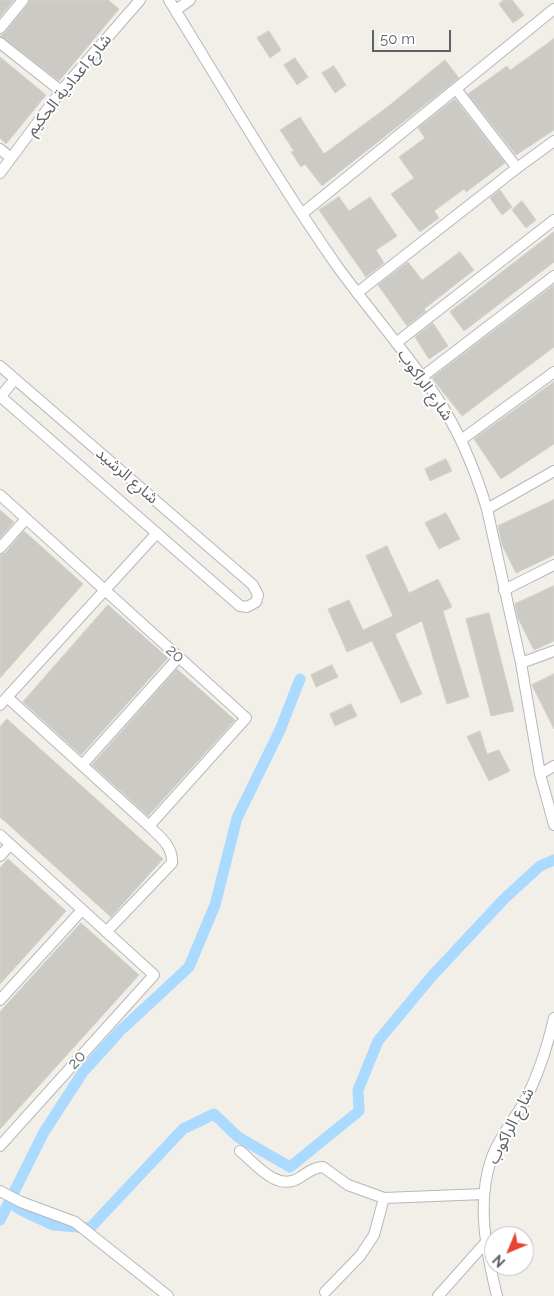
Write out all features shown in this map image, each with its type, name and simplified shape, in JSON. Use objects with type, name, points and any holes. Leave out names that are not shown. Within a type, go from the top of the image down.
[{"type":"street","points":[[0,28],[23,0]]},
{"type":"street","name":"شارع اعدادية الحكيم","points":[[0,173],[61,91],[140,0]]},
{"type":"street","name":"شارع الراكوب","points":[[170,0],[239,114],[303,213],[357,293],[422,377],[445,411],[461,440],[480,486],[487,509],[521,663],[540,774],[554,825]]},
{"type":"street","points":[[176,10],[190,0]]},
{"type":"street","points":[[303,213],[554,9]]},
{"type":"street","points":[[0,43],[61,91]]},
{"type":"street","points":[[456,89],[517,168]]},
{"type":"street","points":[[357,293],[554,141]]},
{"type":"street","points":[[0,149],[11,158]]},
{"type":"street","points":[[396,343],[554,220]]},
{"type":"street","points":[[422,377],[554,276]]},
{"type":"street","name":"شارع الرشيد","points":[[0,366],[253,585],[258,595],[256,602],[247,607],[240,606],[0,397]]},
{"type":"street","points":[[461,440],[554,372]]},
{"type":"street","points":[[0,397],[15,379]]},
{"type":"street","points":[[487,509],[554,471]]},
{"type":"street","name":"20","points":[[0,495],[246,718],[149,826]]},
{"type":"street","points":[[0,548],[26,519]]},
{"type":"street","points":[[0,836],[106,932],[172,863],[172,853],[167,844],[149,826],[82,765],[4,701],[157,534]]},
{"type":"street","points":[[504,590],[554,565]]},
{"type":"street","points":[[521,663],[554,651]]},
{"type":"street","points":[[82,765],[179,657]]},
{"type":"street","points":[[540,774],[554,766]]},
{"type":"street","points":[[0,856],[10,845]]},
{"type":"street","points":[[0,1000],[82,910]]},
{"type":"street","name":"20","points":[[0,1145],[154,975],[106,932]]},
{"type":"street","name":"شارع الراكوب","points":[[485,1226],[484,1194],[488,1170],[496,1147],[531,1087],[545,1052],[554,1018]]},
{"type":"street","points":[[240,1151],[270,1177],[284,1183],[292,1182],[317,1167],[323,1167],[348,1185],[384,1198],[484,1194]]},
{"type":"street","points":[[1,1192],[21,1202],[75,1222],[168,1296]]},
{"type":"street","points":[[325,1292],[360,1256],[374,1235],[384,1198]]},
{"type":"street","points":[[438,1296],[484,1244]]},
{"type":"street","name":"شارع الراكوب","points":[[493,1276],[497,1296]]},
{"type":"building","points":[[0,0],[14,0],[0,17]]},
{"type":"building","points":[[30,0],[108,0],[119,9],[59,81],[0,36]]},
{"type":"building","points":[[504,0],[512,0],[524,15],[513,23],[499,4]]},
{"type":"building","points":[[269,31],[281,50],[270,58],[257,38]]},
{"type":"building","points":[[554,39],[554,130],[516,155],[468,94],[507,66],[510,70]]},
{"type":"building","points":[[0,57],[46,95],[6,144],[0,138]]},
{"type":"building","points":[[295,58],[308,77],[297,85],[284,65]]},
{"type":"building","points":[[445,60],[459,78],[322,186],[305,164],[301,167],[291,152],[294,151],[280,130],[300,117],[324,154],[390,105]]},
{"type":"building","points":[[334,66],[346,85],[335,93],[322,73]]},
{"type":"building","points":[[455,99],[505,163],[466,192],[464,189],[434,211],[439,218],[420,232],[391,194],[414,178],[399,157],[425,138],[418,128]]},
{"type":"building","points":[[500,190],[512,207],[502,215],[490,198]]},
{"type":"building","points":[[339,197],[349,211],[370,197],[397,236],[376,250],[384,263],[366,277],[319,210]]},
{"type":"building","points":[[522,201],[536,220],[526,228],[512,210]]},
{"type":"building","points":[[554,232],[554,262],[464,331],[450,312]]},
{"type":"building","points":[[460,252],[474,270],[424,309],[426,311],[407,326],[378,285],[408,262],[422,280]]},
{"type":"building","points":[[554,285],[554,347],[462,416],[432,378]]},
{"type":"building","points":[[433,323],[448,346],[429,359],[415,337]]},
{"type":"building","points":[[554,382],[554,444],[501,479],[474,439]]},
{"type":"building","points":[[446,459],[452,471],[430,481],[425,469]]},
{"type":"building","points":[[554,500],[554,555],[516,573],[502,545],[498,526]]},
{"type":"building","points":[[0,510],[14,522],[0,538]]},
{"type":"building","points":[[446,513],[460,539],[439,549],[425,523]]},
{"type":"building","points":[[24,531],[83,584],[0,678],[0,555],[5,553]]},
{"type":"building","points":[[387,546],[409,593],[438,579],[452,607],[443,611],[469,697],[447,704],[422,621],[395,634],[422,694],[401,703],[372,641],[347,652],[328,609],[349,600],[363,630],[393,616],[366,556]]},
{"type":"building","points":[[554,586],[554,641],[534,650],[518,618],[515,604]]},
{"type":"building","points":[[108,605],[168,658],[81,755],[23,702]]},
{"type":"building","points":[[489,613],[514,711],[491,716],[466,619]]},
{"type":"building","points":[[332,665],[338,677],[316,687],[311,675]]},
{"type":"building","points":[[177,669],[235,720],[148,816],[92,765]]},
{"type":"building","points":[[554,674],[554,729],[532,685]]},
{"type":"building","points":[[351,704],[357,716],[335,726],[330,714]]},
{"type":"building","points":[[7,719],[163,859],[111,917],[0,817],[0,727]]},
{"type":"building","points":[[480,731],[487,754],[499,750],[510,771],[489,781],[467,737]]},
{"type":"building","points":[[8,859],[66,911],[0,984],[0,868]]},
{"type":"building","points":[[81,923],[139,975],[0,1129],[0,1012]]},
{"type":"waterway","points":[[0,1220],[44,1132],[83,1072],[120,1031],[189,967],[215,905],[237,818],[280,730],[300,679]]},
{"type":"waterway","points":[[9,1202],[53,1225],[90,1228],[183,1129],[214,1114],[238,1137],[290,1167],[359,1111],[358,1090],[378,1041],[432,976],[504,899],[540,866],[554,860]]}]
